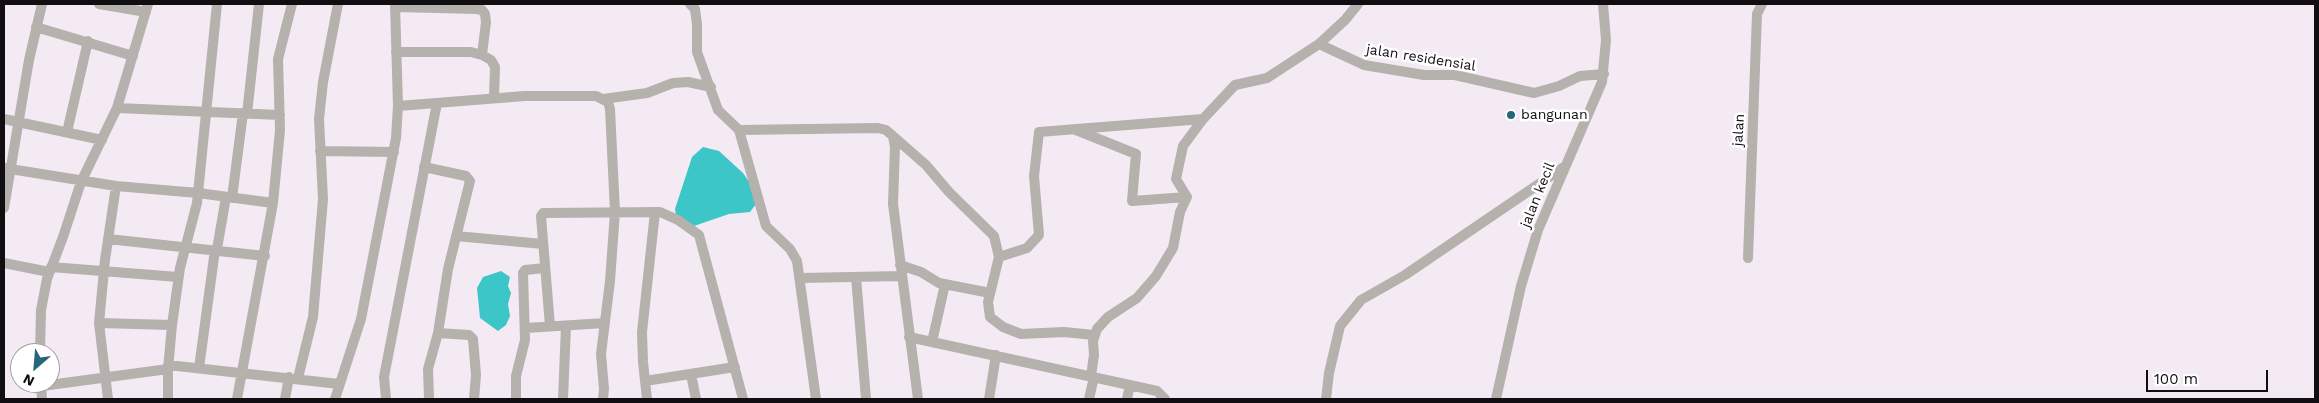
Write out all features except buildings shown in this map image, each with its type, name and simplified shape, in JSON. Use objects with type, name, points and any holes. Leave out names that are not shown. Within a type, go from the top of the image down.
[{"type":"street","points":[[4,208],[7,168],[19,121],[42,4]]},
{"type":"street","points":[[40,343],[41,310],[50,269],[81,182],[117,108],[147,8],[100,4]]},
{"type":"street","points":[[168,399],[168,367],[172,325],[178,277],[198,193],[217,4]]},
{"type":"street","points":[[199,368],[216,249],[229,198],[245,113],[258,4]]},
{"type":"street","points":[[237,399],[265,256],[273,203],[280,115],[278,60],[292,4]]},
{"type":"street","points":[[285,399],[294,378],[313,317],[323,199],[319,119],[323,82],[338,4]]},
{"type":"street","points":[[690,4],[695,9],[697,52],[718,110],[739,130],[766,226],[790,249],[797,260],[801,278],[816,399]]},
{"type":"street","points":[[1187,197],[1176,179],[1183,146],[1203,119],[1235,85],[1266,78],[1319,44],[1345,20],[1358,4]]},
{"type":"street","name":"jalan kecil","points":[[1496,399],[1521,286],[1538,230],[1564,167],[1598,94],[1604,74],[1606,29],[1603,4]]},
{"type":"street","name":"jalan","points":[[1748,258],[1757,14],[1762,4]]},
{"type":"street","points":[[335,399],[361,320],[394,152],[398,106],[395,6],[477,8],[482,10],[485,14],[486,22],[482,55]]},
{"type":"street","points":[[36,27],[133,56]]},
{"type":"street","points":[[67,132],[88,42]]},
{"type":"street","name":"jalan residensial","points":[[1319,44],[1364,65],[1424,75],[1455,75],[1534,93],[1559,86],[1580,76],[1604,74]]},
{"type":"street","points":[[396,52],[471,52],[482,55],[491,60],[495,67],[494,98]]},
{"type":"street","points":[[603,99],[647,93],[673,83],[688,82],[711,87]]},
{"type":"street","points":[[398,106],[555,95],[596,96],[608,102],[610,109],[615,212],[601,354],[603,399]]},
{"type":"street","points":[[386,399],[384,377],[437,103]]},
{"type":"street","points":[[117,108],[280,115]]},
{"type":"street","points":[[4,118],[102,140]]},
{"type":"street","points":[[999,257],[1026,248],[1039,234],[1034,176],[1039,132],[1203,119]]},
{"type":"street","points":[[739,130],[878,128],[886,130],[926,165],[949,192],[990,230],[995,240],[999,257],[988,302],[990,316],[1003,327],[1021,334],[1064,332],[1094,335]]},
{"type":"street","points":[[1072,129],[1136,154],[1132,201],[1187,197]]},
{"type":"street","points":[[893,136],[895,147],[893,204],[918,399]]},
{"type":"street","points":[[320,151],[394,152]]},
{"type":"street","points":[[424,167],[466,176],[470,181],[448,269],[438,333],[428,369],[429,399]]},
{"type":"street","points":[[1326,399],[1329,373],[1340,326],[1361,300],[1405,275],[1564,167]]},
{"type":"street","points":[[7,168],[81,182],[198,193],[273,203]]},
{"type":"street","points":[[108,399],[100,323],[104,272],[116,186]]},
{"type":"street","points":[[1089,399],[1094,335],[1102,322],[1137,298],[1156,276],[1173,248],[1180,212],[1187,197]]},
{"type":"street","points":[[647,399],[642,332],[655,212]]},
{"type":"street","points":[[550,326],[540,220],[544,214],[655,212],[678,220],[699,235],[743,399]]},
{"type":"street","points":[[456,236],[542,244]]},
{"type":"street","points":[[108,239],[216,249],[265,256]]},
{"type":"street","points":[[4,263],[50,269],[178,277]]},
{"type":"street","points":[[516,399],[516,376],[526,328],[523,273],[525,270],[545,268]]},
{"type":"street","points":[[801,278],[856,277],[911,268],[945,284],[990,292]]},
{"type":"street","points":[[856,277],[866,399]]},
{"type":"street","points":[[932,342],[945,284]]},
{"type":"street","points":[[100,323],[172,325]]},
{"type":"street","points":[[526,328],[605,323]]},
{"type":"street","points":[[563,399],[566,326]]},
{"type":"street","points":[[438,333],[469,335],[472,338],[476,375],[474,399]]},
{"type":"street","points":[[909,337],[1157,391],[1164,399]]},
{"type":"street","points":[[989,399],[996,355]]},
{"type":"street","points":[[60,382],[168,367],[199,368],[339,384]]},
{"type":"street","points":[[645,381],[735,367]]},
{"type":"street","points":[[691,374],[696,399]]},
{"type":"street","points":[[1127,399],[1130,385]]},
{"type":"water","points":[[703,147],[719,151],[743,173],[752,186],[756,204],[750,212],[729,214],[694,226],[676,216],[675,209],[692,157]]},
{"type":"water","points":[[501,271],[510,277],[508,286],[511,293],[508,304],[510,316],[506,325],[498,331],[480,318],[477,288],[483,277]]},
{"type":"place","name":"bangunan","points":[[1511,115]]}]
